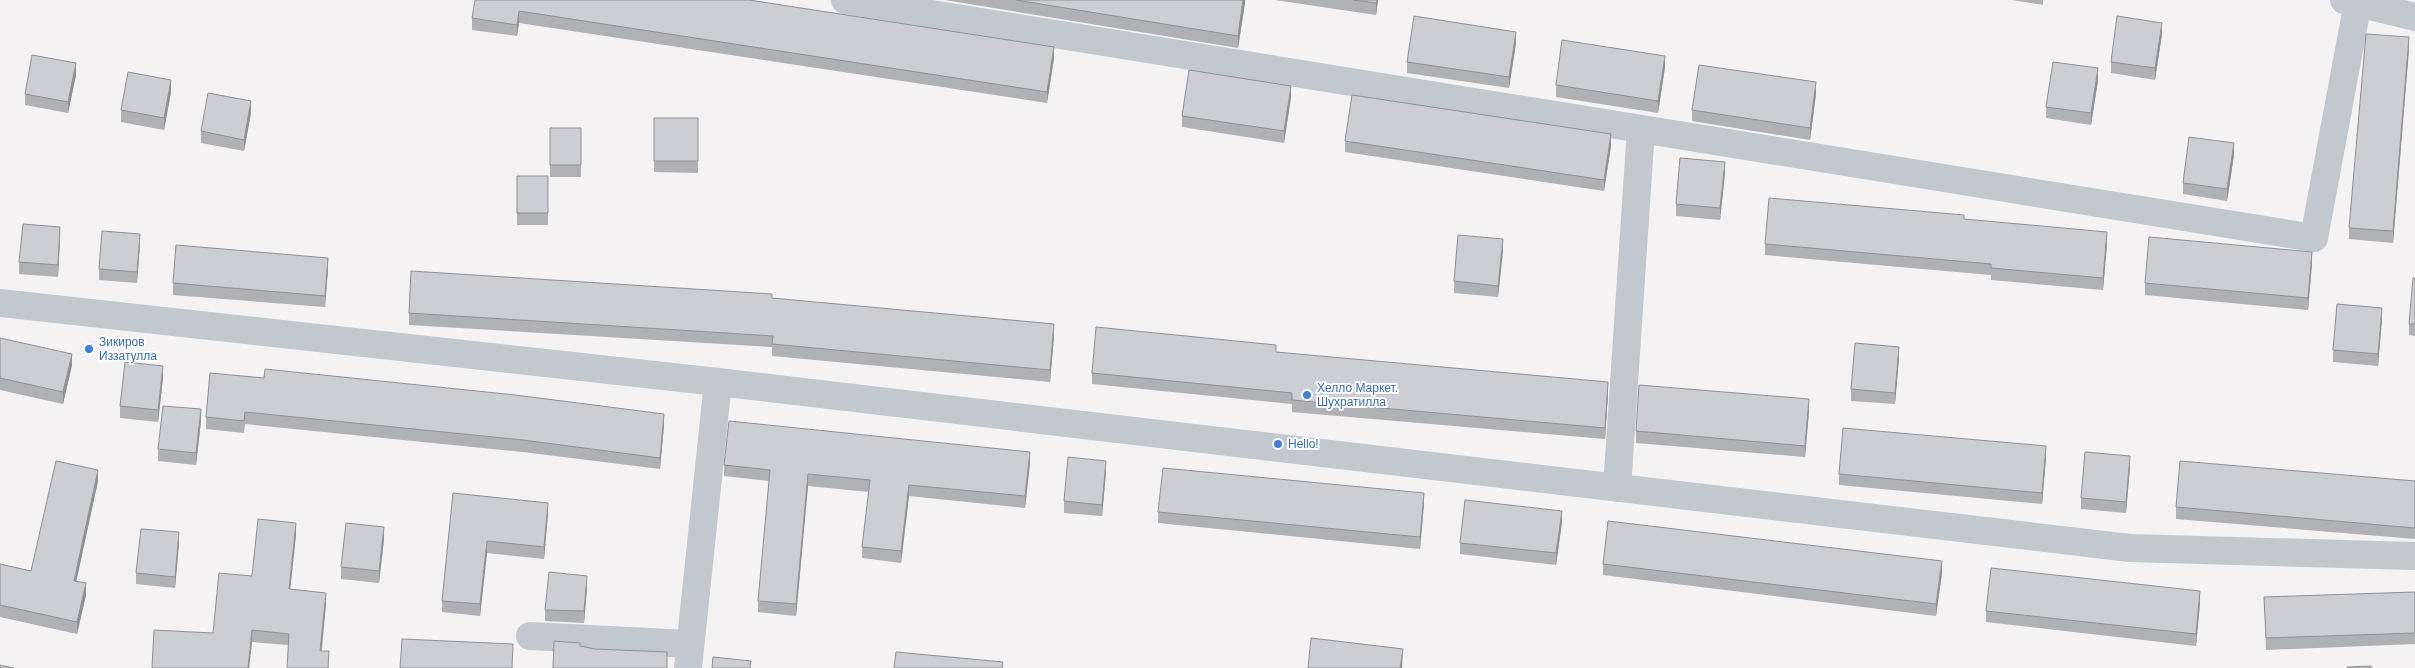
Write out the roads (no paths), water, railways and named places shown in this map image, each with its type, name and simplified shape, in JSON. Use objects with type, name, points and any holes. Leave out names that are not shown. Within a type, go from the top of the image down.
[{"type":"street","points":[[845,0],[2314,238],[2351,1],[2415,17]]},
{"type":"street","points":[[1617,488],[1641,129]]},
{"type":"street","points":[[0,303],[718,382],[2130,548],[2415,556]]},
{"type":"street","points":[[530,636],[689,656],[718,382]]},
{"type":"place","name":"Зикиров Иззатулла","points":[[89,349]]},
{"type":"place","name":"Хелло Маркет. Шухратилла","points":[[1307,395]]},
{"type":"place","name":"Hello!","points":[[1278,444]]}]
